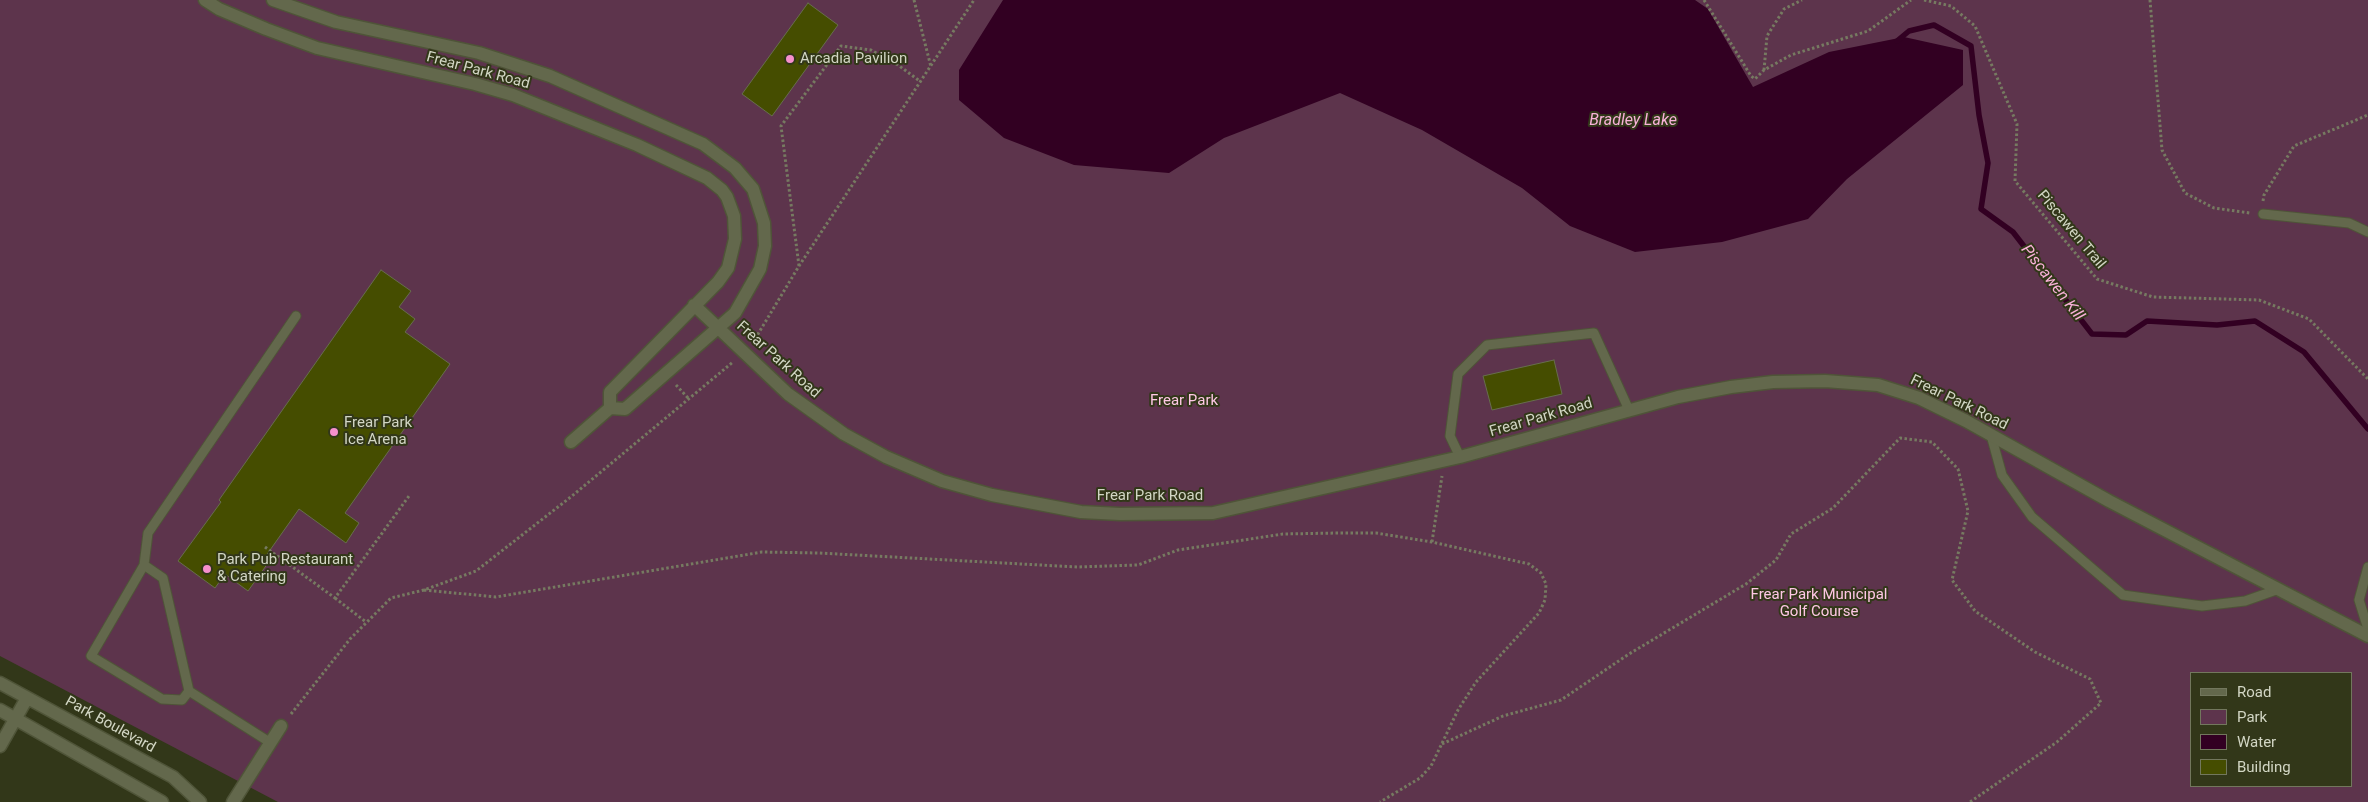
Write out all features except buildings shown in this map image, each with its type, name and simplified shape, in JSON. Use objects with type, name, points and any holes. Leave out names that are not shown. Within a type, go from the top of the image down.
[{"type":"street","name":"Frear Park Road","points":[[205,0],[258,26],[316,48],[513,95],[637,145],[707,178],[722,190],[732,206],[735,239],[728,268],[718,282],[610,392],[610,408]]},
{"type":"street","name":"Frear Park Road","points":[[274,0],[336,22],[480,53],[550,76],[703,144],[735,168],[753,189],[764,223],[765,246],[760,269],[735,313],[625,409],[610,408],[571,442]]},
{"type":"street","name":"Frear Park Road","points":[[694,305],[788,394],[844,434],[886,457],[942,481],[1025,503],[1081,512],[1120,514],[1213,513],[1460,457],[1687,395],[1773,382],[1825,381],[1878,385],[1920,398],[2368,636]]},
{"type":"street","name":"Park Boulevard","points":[[0,683],[172,777],[200,802]]},
{"type":"street","points":[[0,746],[27,698]]},
{"type":"street","points":[[0,710],[162,802]]},
{"type":"street","points":[[233,802],[282,726]]},
{"type":"lane","points":[[2263,214],[2349,223],[2368,232]]},
{"type":"lane","points":[[189,691],[182,700],[162,699],[91,656],[144,565],[148,533],[296,316]]},
{"type":"lane","points":[[1460,457],[1450,436],[1458,374],[1486,345],[1594,333],[1629,410]]},
{"type":"lane","points":[[1991,435],[2002,475],[2032,517],[2123,595],[2202,606],[2246,601],[2279,589]]},
{"type":"lane","points":[[144,565],[163,578],[189,691],[271,743]]},
{"type":"lane","points":[[2368,567],[2359,600],[2368,629]]},
{"type":"path","points":[[914,0],[931,67]]},
{"type":"path","points":[[755,339],[799,266],[974,0]]},
{"type":"path","points":[[1704,0],[1750,76],[1754,79],[1764,70],[1791,55],[1868,31],[1911,0]]},
{"type":"path","points":[[1764,70],[1767,36],[1784,9],[1802,0]]},
{"type":"path","name":"Piscawen Trail","points":[[1924,0],[1951,6],[1975,26],[2017,124],[2015,181],[2097,279],[2153,297],[2259,300],[2309,319],[2368,379]]},
{"type":"path","points":[[2150,0],[2162,150],[2184,193],[2214,208],[2263,214],[2264,195],[2294,146],[2368,115]]},
{"type":"path","points":[[799,266],[781,126],[841,46],[871,50],[898,65],[921,82]]},
{"type":"path","points":[[282,726],[350,639],[391,598],[424,590],[476,571],[572,496],[733,362]]},
{"type":"path","points":[[1441,744],[1503,716],[1561,700],[1629,654],[1746,584],[1776,560],[1791,534],[1833,508],[1900,438],[1932,442],[1958,469],[1968,511],[1952,580],[1975,611],[2035,652],[2090,679],[2102,703],[2057,742],[1970,802]]},
{"type":"path","points":[[1432,542],[1442,472]]},
{"type":"path","points":[[335,598],[409,496]]},
{"type":"path","points":[[424,590],[496,597],[762,552],[819,553],[1077,567],[1138,565],[1178,550],[1283,534],[1376,533],[1432,542],[1529,564],[1541,573],[1546,584],[1545,600],[1539,614],[1476,682],[1458,710],[1431,766],[1420,778],[1380,802]]},
{"type":"path","points":[[265,547],[366,623]]},
{"type":"green space","name":"Frear Park","points":[[0,0],[2368,0],[2368,802],[278,802],[0,656]]},
{"type":"water","name":"Bradley Lake","points":[[1003,0],[1695,0],[1708,9],[1753,87],[1829,52],[1904,37],[1963,50],[1963,85],[1847,179],[1808,219],[1722,242],[1635,252],[1570,226],[1522,188],[1422,130],[1340,93],[1224,138],[1169,173],[1074,165],[1004,138],[959,100],[959,70]]},
{"type":"waterway","name":"Piscawen Kill","points":[[1897,41],[1909,31],[1934,25],[1971,46],[1979,115],[1988,163],[1981,209],[2013,232],[2092,334],[2126,335],[2147,321],[2217,325],[2255,321],[2304,352],[2368,429]]},
{"type":"place","name":"Arcadia Pavilion","points":[[790,59]]},
{"type":"place","name":"Frear Park Ice Arena","points":[[334,432]]},
{"type":"place","name":"Park Pub Restaurant & Catering","points":[[207,569]]},
{"type":"park label","name":"Frear Park Municipal Golf Course","points":[[1819,604]]}]
